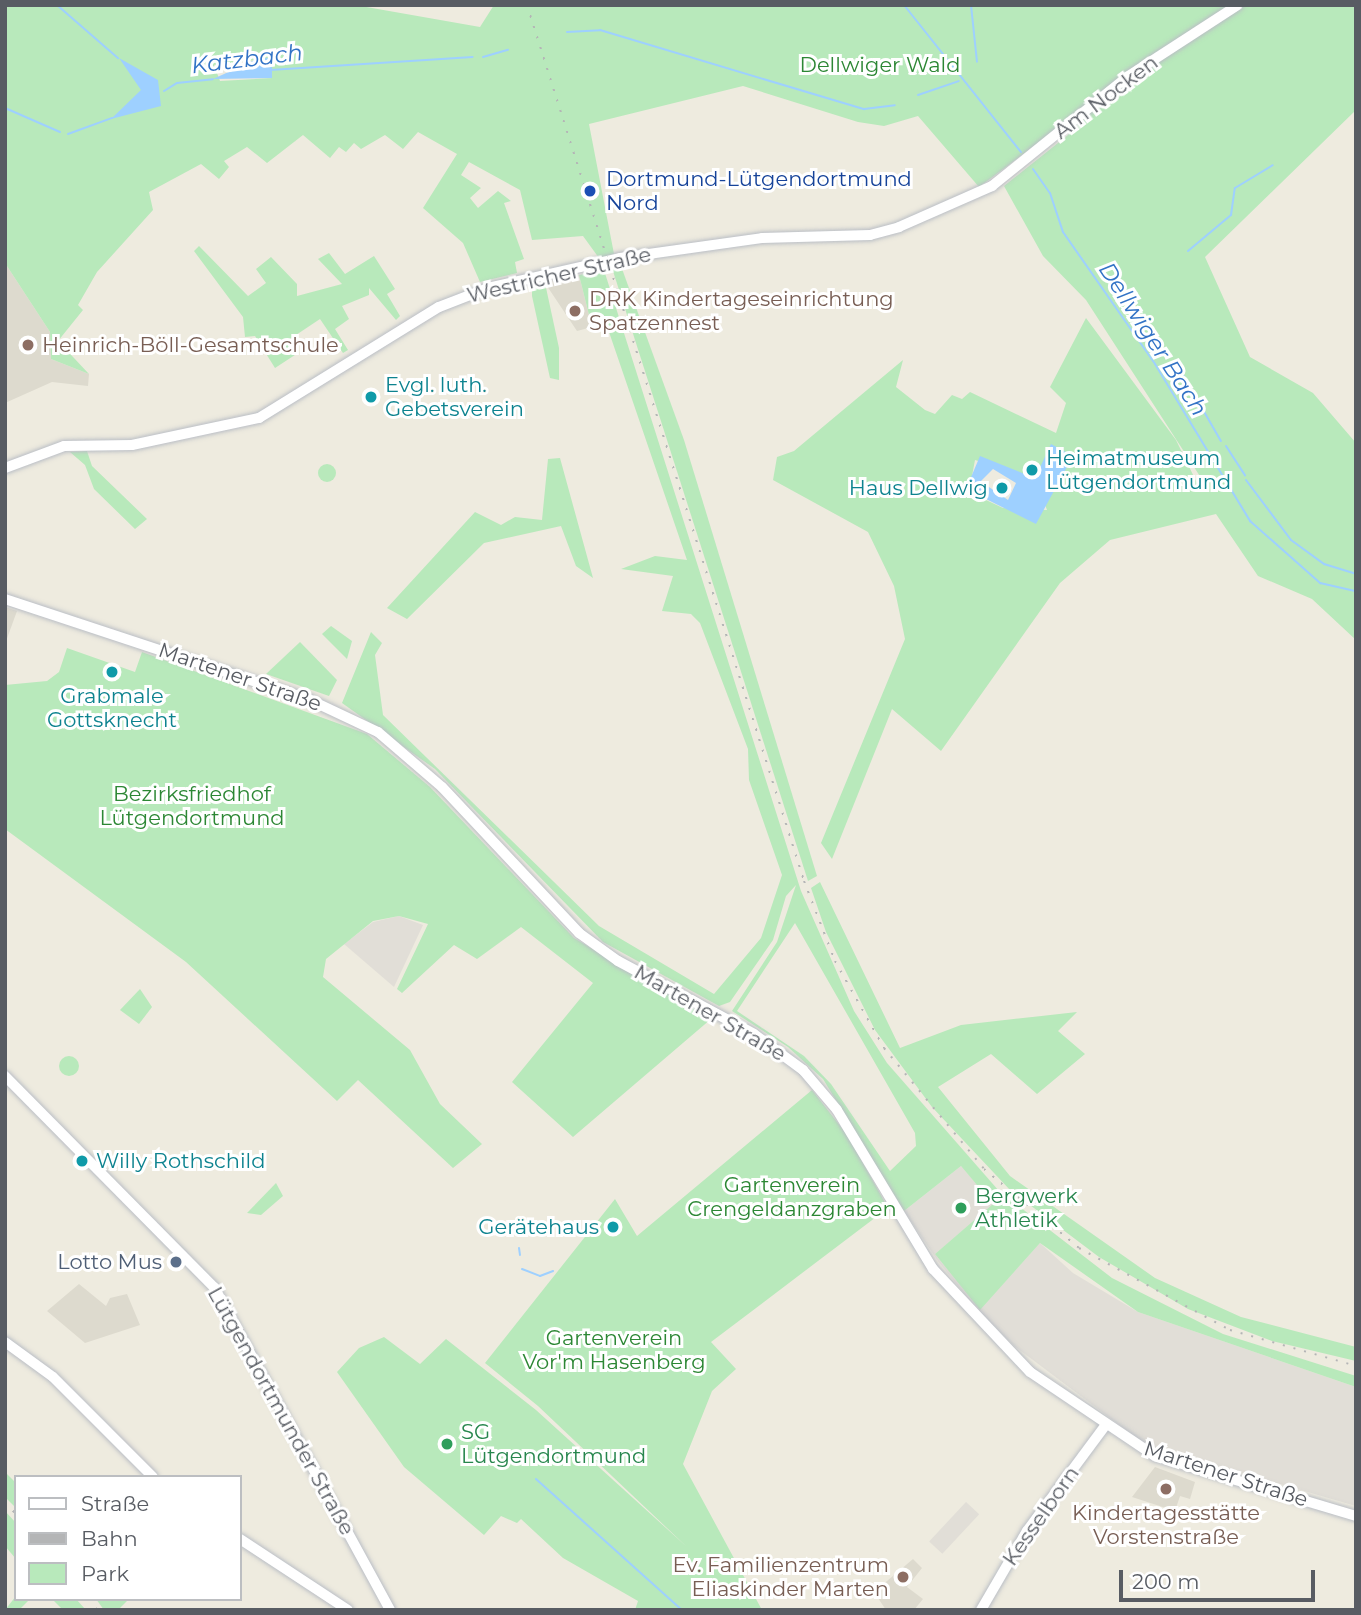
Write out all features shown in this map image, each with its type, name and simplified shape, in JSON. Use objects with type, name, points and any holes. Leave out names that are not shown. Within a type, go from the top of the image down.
[{"type":"street","name":"Am Nocken","points":[[976,194],[1127,77],[1238,5]]},
{"type":"street","name":"Westricher Straße","points":[[5,468],[64,446],[131,445],[260,418],[439,307],[488,288],[620,258],[762,238],[870,235],[976,194]]},
{"type":"street","name":"Martener Straße","points":[[5,599],[332,708],[394,744],[589,941],[754,1034],[803,1070],[837,1111],[898,1218],[957,1299],[1014,1358],[1105,1426],[1155,1456],[1356,1516]]},
{"type":"street","name":"Lütgendortmunder Straße","points":[[5,1076],[214,1287],[390,1610]]},
{"type":"street","points":[[5,1342],[59,1383],[151,1475]]},
{"type":"street","name":"Kesselborn","points":[[981,1610],[1027,1531],[1105,1426]]},
{"type":"street","points":[[242,1540],[348,1610]]},
{"type":"shaded area","name":"Heinrich-Böll-Gesamtschule","points":[[5,263],[50,332],[51,359],[89,374],[88,386],[52,382],[5,403]]},
{"type":"shaded area","name":"DRK Kindertageseinrichtung Spatzennest","points":[[579,275],[592,327],[577,331],[545,283]]},
{"type":"shaded area","points":[[5,607],[17,611],[5,644]]},
{"type":"shaded area","points":[[399,916],[423,925],[394,987],[344,944],[373,922]]},
{"type":"shaded area","points":[[961,1166],[994,1204],[935,1254],[980,1309],[1040,1243],[1073,1273],[1138,1312],[1356,1387],[1356,1506],[1146,1445],[1013,1345],[975,1307],[938,1261],[904,1211]]},
{"type":"shaded area","points":[[79,1284],[106,1306],[110,1298],[127,1294],[140,1325],[85,1343],[47,1311]]},
{"type":"shaded area","name":"Kindertagesstätte Vorstenstraße","points":[[1155,1467],[1195,1482],[1190,1499],[1180,1496],[1175,1511],[1132,1497]]},
{"type":"shaded area","points":[[966,1502],[979,1514],[942,1554],[929,1541]]},
{"type":"shaded area","name":"Ev. Familienzentrum Eliaskinder Marten","points":[[913,1559],[922,1568],[907,1587],[923,1599],[914,1610],[886,1610],[874,1592]]},
{"type":"green space","name":"Dellwiger Wald","points":[[5,5],[355,5],[480,27],[494,5],[1356,5],[1356,110],[1205,257],[1250,357],[1313,393],[1356,443],[1356,640],[1312,599],[1258,576],[1216,514],[1110,540],[1060,583],[941,751],[892,709],[832,859],[821,843],[905,639],[894,586],[868,532],[773,480],[777,457],[794,451],[903,360],[896,387],[925,410],[935,414],[952,395],[962,399],[970,392],[1056,433],[1066,403],[1050,387],[1086,318],[1176,440],[1198,485],[1203,481],[1086,300],[1043,256],[1004,186],[1078,127],[1072,118],[979,187],[918,116],[884,126],[858,122],[743,86],[589,124],[614,254],[599,258],[583,236],[532,240],[520,190],[469,162],[461,175],[481,188],[470,198],[478,208],[498,191],[511,201],[504,203],[524,259],[515,262],[517,273],[480,282],[463,243],[423,208],[457,154],[418,132],[403,149],[385,135],[361,149],[354,143],[346,152],[339,147],[330,158],[303,135],[267,163],[247,147],[224,161],[229,167],[219,179],[201,164],[149,192],[153,210],[97,272],[78,305],[83,310],[58,341],[89,374],[51,359],[50,332],[5,263]],"holes":[[[272,58],[272,78],[220,81],[214,65]],[[975,460],[1035,478],[1047,510],[1003,508],[969,492]]]},
{"type":"green space","points":[[199,246],[248,296],[266,283],[256,269],[271,257],[297,284],[297,296],[342,284],[318,259],[329,253],[345,274],[374,256],[395,289],[387,294],[400,316],[396,320],[369,288],[369,295],[342,306],[349,319],[335,329],[348,350],[343,353],[320,319],[290,339],[298,353],[275,368],[255,336],[245,337],[243,317],[194,251]]},
{"type":"green space","points":[[621,266],[684,440],[817,876],[808,881],[612,268]]},
{"type":"green space","points":[[604,270],[801,891],[854,1011],[887,1063],[999,1191],[1112,1278],[1223,1334],[1356,1376],[1356,1387],[1138,1312],[1040,1243],[980,1310],[935,1254],[993,1204],[961,1166],[904,1211],[823,1079],[788,1047],[732,1011],[777,942],[796,885],[786,896],[773,940],[730,1002],[719,1006],[603,942],[435,769],[342,703],[371,632],[382,643],[375,655],[383,715],[599,926],[714,994],[761,938],[782,875],[749,780],[748,749],[700,623],[691,614],[662,611],[673,576],[621,569],[655,556],[687,560],[609,332],[592,327],[579,275]],"holes":[[[795,923],[915,1133],[916,1146],[890,1171],[831,1084],[804,1056],[737,1011]]]},
{"type":"green space","points":[[545,283],[559,348],[559,380],[550,378],[532,296],[532,288]]},
{"type":"green space","points":[[87,451],[92,466],[147,519],[135,529],[94,489],[85,465],[70,452]]},
{"type":"green space","points":[[560,458],[593,578],[576,566],[561,526],[484,543],[407,619],[387,608],[475,512],[501,525],[515,517],[542,520],[548,459]]},
{"type":"green space","points":[[323,464],[331,464],[336,473],[334,480],[323,482],[318,477],[318,469]]},
{"type":"green space","points":[[331,626],[352,641],[347,659],[322,634]]},
{"type":"green space","points":[[300,642],[337,680],[329,696],[266,674]]},
{"type":"green space","name":"Bezirksfriedhof Lütgendortmund","points":[[67,648],[135,672],[142,652],[367,734],[430,787],[574,938],[711,1019],[573,1137],[512,1082],[593,983],[521,927],[477,959],[454,945],[402,993],[397,989],[428,924],[399,916],[373,921],[326,959],[323,977],[410,1050],[440,1104],[482,1144],[453,1168],[358,1080],[337,1101],[186,962],[5,829],[5,685],[47,681],[59,672]]},
{"type":"green space","points":[[820,882],[900,1048],[961,1025],[1077,1012],[1058,1031],[1085,1054],[1037,1094],[991,1054],[938,1087],[1010,1176],[1155,1278],[1241,1317],[1356,1347],[1356,1361],[1272,1341],[1188,1309],[1099,1257],[1010,1190],[932,1107],[875,1030],[826,932],[811,888]]},
{"type":"green space","points":[[140,989],[152,1007],[139,1024],[120,1010]]},
{"type":"green space","points":[[69,1056],[76,1059],[79,1066],[76,1073],[69,1076],[62,1073],[59,1066],[62,1059]]},
{"type":"green space","points":[[812,1090],[848,1136],[888,1208],[711,1342],[736,1369],[712,1391],[683,1464],[762,1610],[635,1610],[638,1601],[563,1558],[521,1519],[517,1523],[501,1516],[484,1535],[404,1467],[337,1372],[359,1348],[384,1337],[420,1364],[446,1339],[536,1410],[687,1547],[538,1406],[485,1363],[615,1199],[637,1236]]},
{"type":"green space","points":[[276,1183],[283,1196],[261,1215],[247,1213]]},
{"type":"green space","points":[[6,1473],[14,1481],[14,1506],[5,1497]]},
{"type":"green space","points":[[5,1511],[14,1521],[14,1557],[5,1546]]},
{"type":"green space","points":[[14,1599],[14,1601],[28,1601],[19,1610],[5,1610]]},
{"type":"green space","points":[[54,1601],[78,1601],[86,1610],[63,1610]]},
{"type":"green space","points":[[97,1601],[127,1601],[118,1610],[104,1610]]},
{"type":"water","points":[[272,57],[272,78],[213,79],[255,60]]},
{"type":"water","points":[[119,58],[158,80],[161,106],[111,119],[141,90]]},
{"type":"water","points":[[1051,444],[1073,456],[1036,524],[966,489],[980,456],[1035,478]],"holes":[[[993,469],[1016,483],[1008,500],[986,485],[976,486]]]},
{"type":"waterway","name":"Katzbach","points":[[57,5],[118,58]]},
{"type":"waterway","name":"Dellwiger Bach","points":[[904,5],[1021,152]]},
{"type":"waterway","points":[[971,5],[977,62]]},
{"type":"waterway","name":"Katzbach","points":[[567,32],[600,30],[864,109],[895,105]]},
{"type":"waterway","name":"Katzbach","points":[[483,57],[508,50]]},
{"type":"waterway","name":"Katzbach","points":[[270,70],[473,57]]},
{"type":"waterway","name":"Katzbach","points":[[164,91],[177,83],[213,79]]},
{"type":"waterway","name":"Katzbach","points":[[918,95],[959,81]]},
{"type":"waterway","points":[[5,108],[60,132]]},
{"type":"waterway","points":[[68,134],[112,118]]},
{"type":"waterway","points":[[1188,251],[1231,215],[1235,188],[1273,165]]},
{"type":"waterway","name":"Dellwiger Bach","points":[[1033,169],[1050,193],[1063,232],[1155,364],[1250,521],[1320,583],[1356,591]]},
{"type":"waterway","points":[[1183,375],[1221,441]]},
{"type":"waterway","points":[[1226,446],[1245,475]]},
{"type":"waterway","points":[[1246,480],[1291,540],[1324,564],[1356,574]]},
{"type":"waterway","points":[[519,1248],[520,1255]]},
{"type":"waterway","points":[[522,1269],[540,1276],[553,1271]]},
{"type":"waterway","points":[[536,1479],[682,1610]]},
{"type":"railway","points":[[527,5],[804,881],[835,961],[884,1048],[984,1169],[1079,1248],[1230,1330],[1356,1366]]},
{"type":"railway","points":[[5,1503],[14,1512]]},
{"type":"railway","points":[[90,1601],[97,1610]]},
{"type":"place","name":"Dortmund-Lütgendortmund Nord","points":[[590,191]]},
{"type":"place","name":"DRK Kindertageseinrichtung Spatzennest","points":[[575,311]]},
{"type":"place","name":"Heinrich-Böll-Gesamtschule","points":[[28,345]]},
{"type":"place","name":"Evgl. luth. Gebetsverein","points":[[371,397]]},
{"type":"place","name":"Heimatmuseum Lütgendortmund","points":[[1032,470]]},
{"type":"place","name":"Haus Dellwig","points":[[1002,488]]},
{"type":"place","name":"Grabmale Gottsknecht","points":[[112,672]]},
{"type":"place","name":"Willy Rothschild","points":[[82,1161]]},
{"type":"place","name":"Bergwerk Athletik","points":[[961,1208]]},
{"type":"place","name":"Gerätehaus","points":[[613,1227]]},
{"type":"place","name":"Lotto Mus","points":[[176,1262]]},
{"type":"place","name":"SG Lütgendortmund","points":[[447,1444]]},
{"type":"place","name":"Kindertagesstätte Vorstenstraße","points":[[1166,1489]]},
{"type":"place","name":"Ev. Familienzentrum Eliaskinder Marten","points":[[903,1577]]},
{"type":"park label","name":"Gartenverein Crengeldanzgraben","points":[[792,1197]]},
{"type":"park label","name":"Gartenverein Vor'm Hasenberg","points":[[614,1350]]}]
